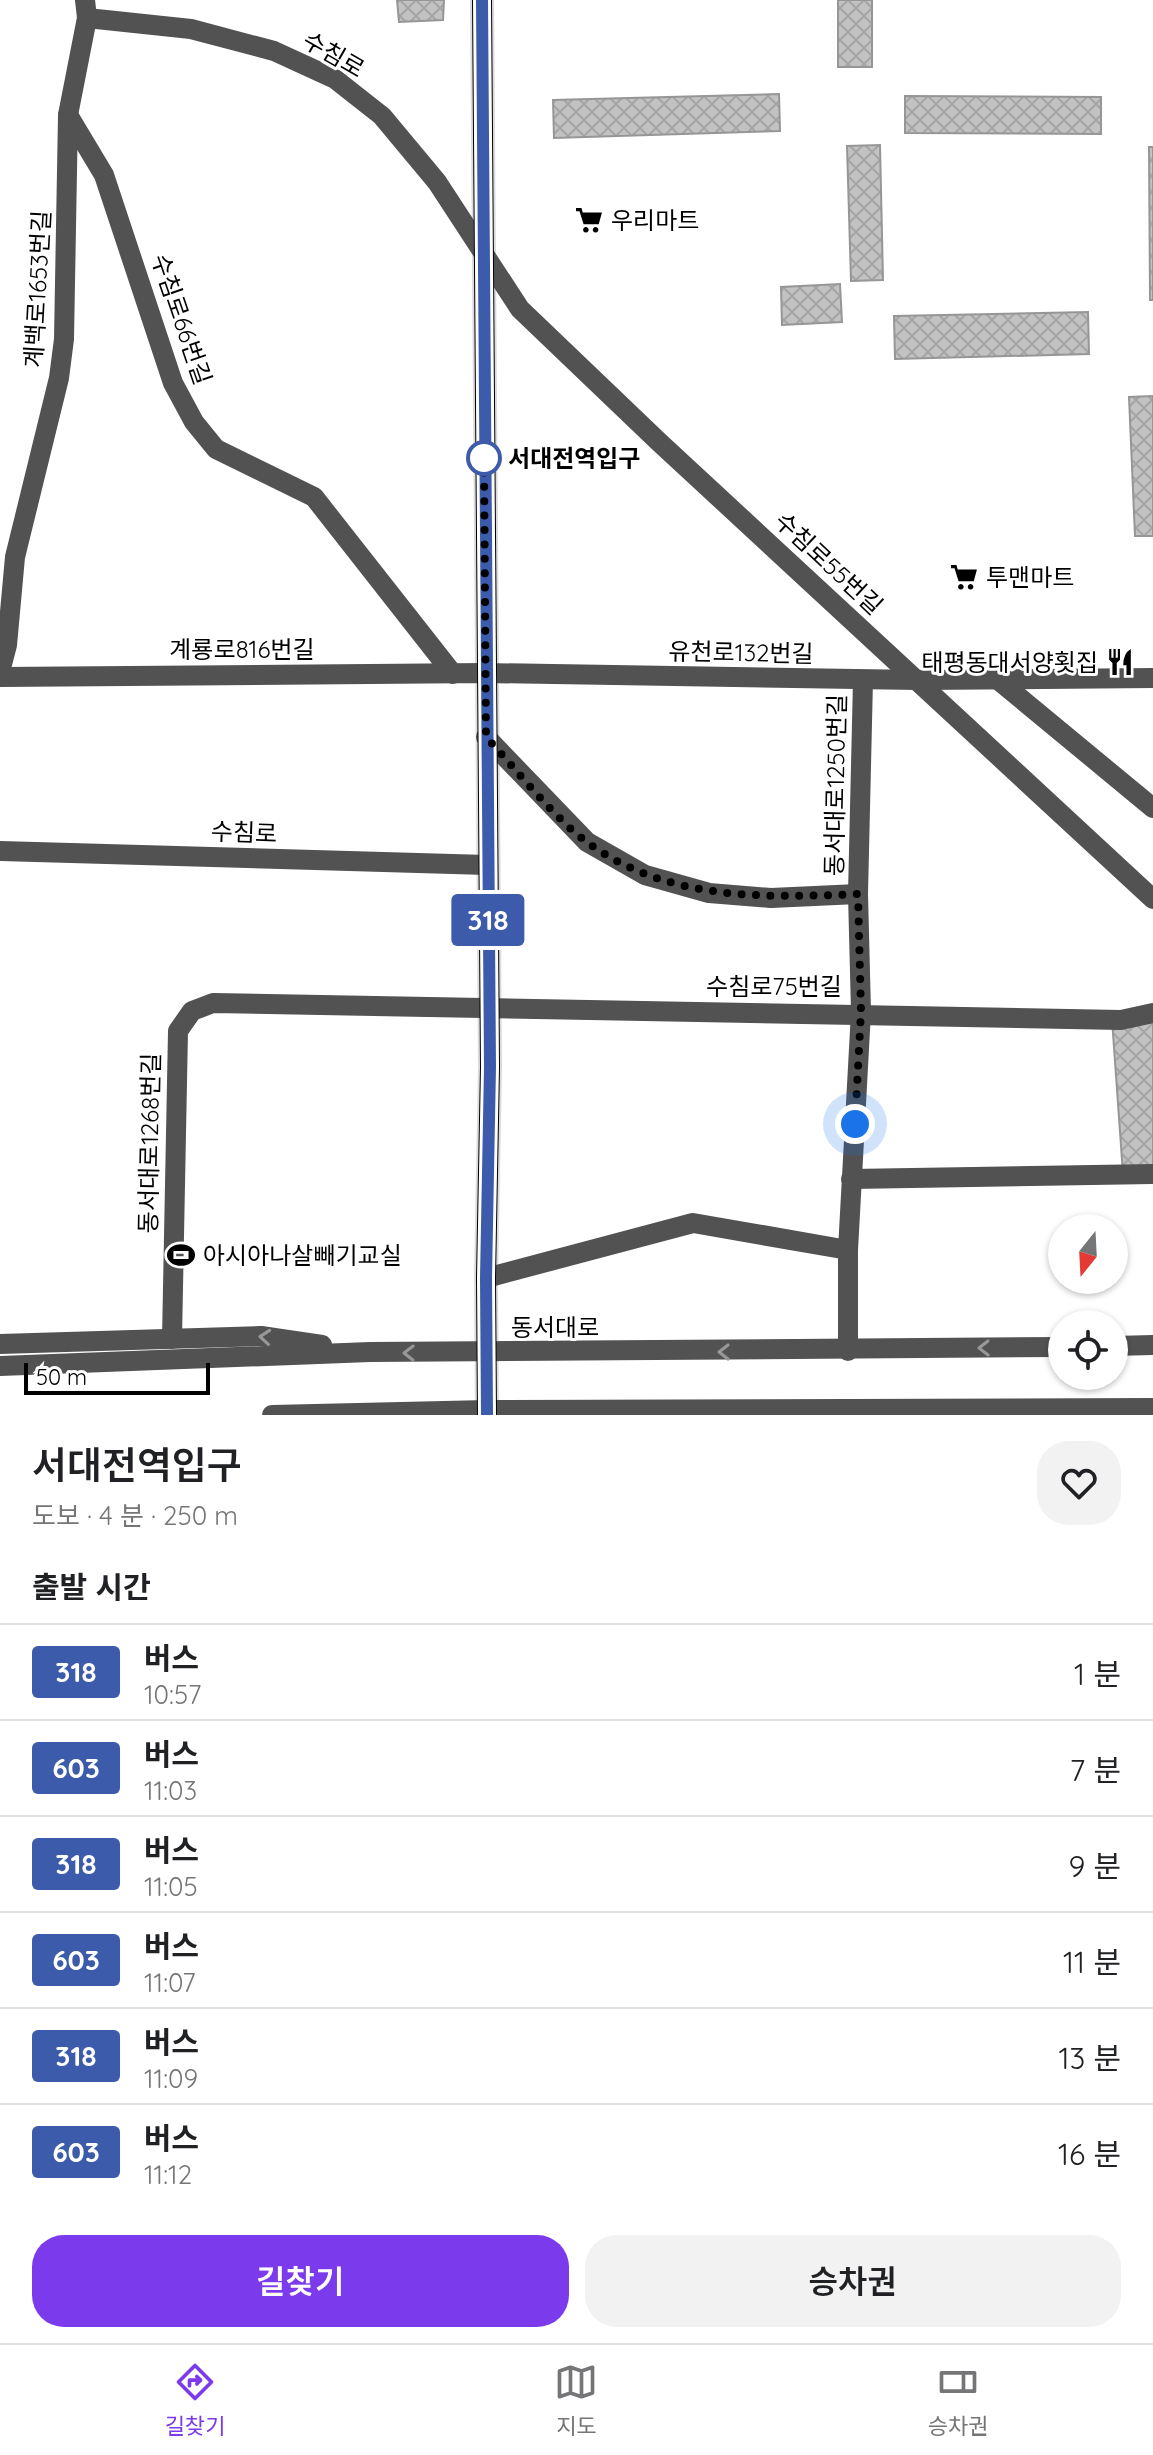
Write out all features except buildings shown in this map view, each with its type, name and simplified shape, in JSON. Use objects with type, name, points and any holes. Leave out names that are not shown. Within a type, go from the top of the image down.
[{"type":"main road","points":[[482,0],[489,1009],[487,1412]]},
{"type":"street","name":"수침로","points":[[86,9],[191,29],[274,51],[335,79],[382,116],[437,182],[484,254]]},
{"type":"street","name":"계백로1653번길","points":[[0,675],[7,645],[15,557],[59,378],[64,339],[68,115],[86,9]]},
{"type":"street","name":"수침로66번길","points":[[68,115],[104,175],[173,383],[194,422],[216,449],[314,497],[453,674]]},
{"type":"street","name":"수침로55번길","points":[[484,254],[520,309],[1153,899]]},
{"type":"street","name":"계룡로816번길","points":[[0,675],[485,673]]},
{"type":"street","name":"유천로132번길","points":[[485,673],[863,680],[1153,678]]},
{"type":"street","points":[[997,679],[1150,802]]},
{"type":"street","name":"동서대로1250번길","points":[[848,1351],[848,1250],[861,1012],[858,894],[863,680]]},
{"type":"street","points":[[486,737],[587,842],[645,875],[709,893],[771,898],[858,894]]},
{"type":"street","name":"수침로","points":[[0,851],[487,865]]},
{"type":"street","name":"동서대로1268번길","points":[[172,1339],[178,1031],[192,1011],[213,1003],[489,1009]]},
{"type":"street","name":"수침로75번길","points":[[489,1009],[861,1012],[1121,1020],[1153,1013]]},
{"type":"street","points":[[851,1179],[1153,1174]]},
{"type":"street","points":[[486,1278],[693,1223],[848,1250]]},
{"type":"street","points":[[0,1344],[261,1336],[370,1352]]},
{"type":"street","points":[[1128,1346],[1153,1345]]},
{"type":"street","name":"동서대로","points":[[0,1366],[370,1352],[1048,1347]]},
{"type":"street","points":[[272,1415],[1153,1408]]},
{"type":"bus line","name":"318","points":[[482,0],[490,1067],[487,1415]]},
{"type":"place","name":"우리마트","points":[[589,220]]},
{"type":"place","name":"서대전역입구","points":[[484,458]]},
{"type":"place","name":"투맨마트","points":[[964,577]]},
{"type":"place","name":"태평동대서양횟집","points":[[1120,662]]},
{"type":"place","name":"아시아나살빼기교실","points":[[181,1255]]},
{"type":"route","points":[[484,458],[486,737],[587,842],[645,875],[709,893],[771,898],[858,894],[861,1012],[855,1124]]}]
